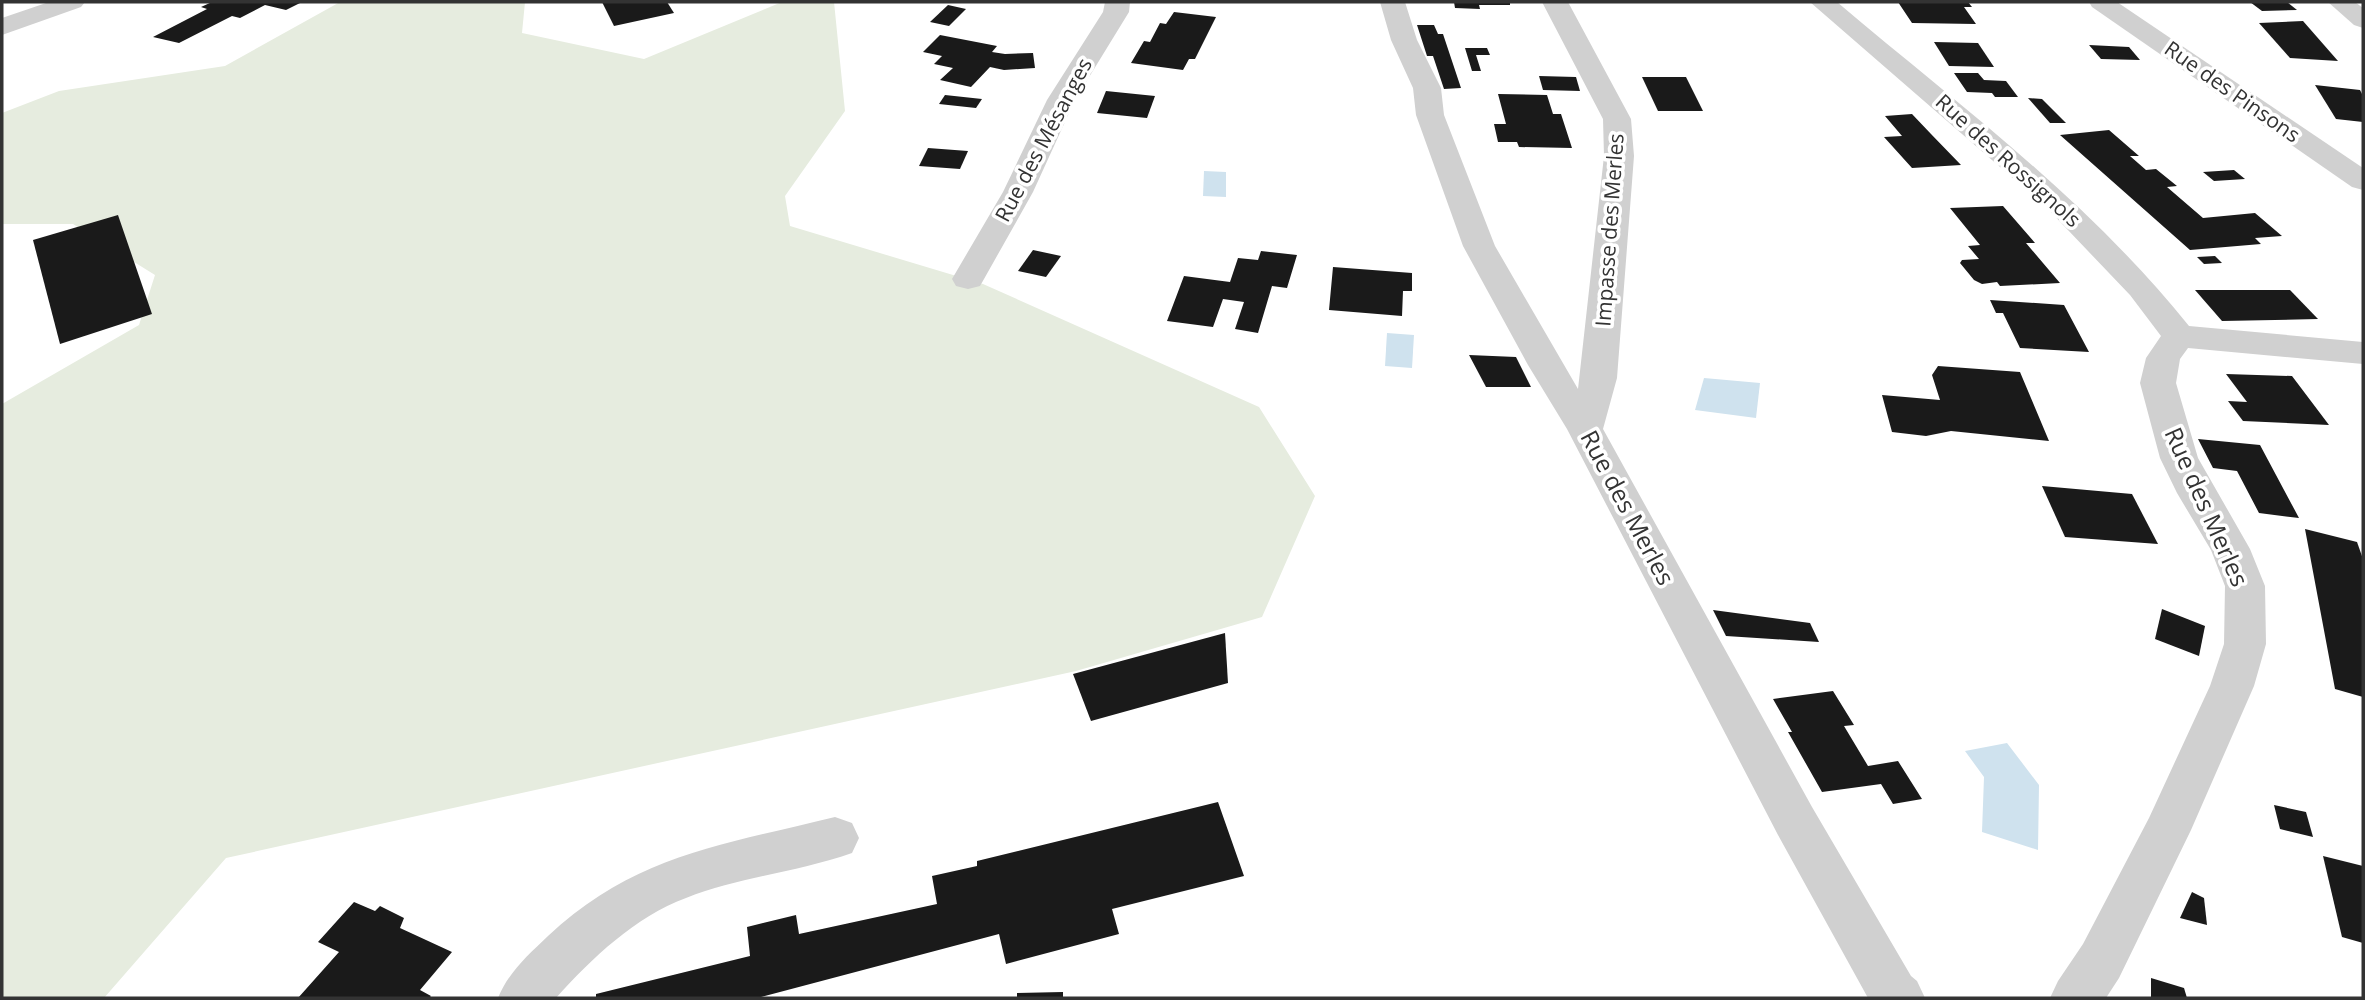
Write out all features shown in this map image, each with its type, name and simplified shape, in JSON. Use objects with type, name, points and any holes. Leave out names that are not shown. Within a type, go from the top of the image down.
[{"type":"street","points":[[2,27],[72,2]]},
{"type":"street","name":"Rue des Mésanges","points":[[968,279],[1018,192],[1061,100],[1116,12],[1118,2]]},
{"type":"street","name":"Rue des Merles","points":[[1392,2],[1404,40],[1427,88],[1430,115],[1479,246],[1545,365],[1585,429],[1795,821],[1899,998]]},
{"type":"street","name":"Impasse des Merles","points":[[1555,2],[1617,119],[1619,156],[1599,378],[1585,429]]},
{"type":"street","name":"Rue des Rossignols","points":[[1822,2],[1939,98],[2066,211],[2133,276],[2179,336]]},
{"type":"street","name":"Rue des Pinsons","points":[[2101,2],[2363,181]]},
{"type":"street","points":[[2340,2],[2363,20]]},
{"type":"street","points":[[2179,336],[2363,353]]},
{"type":"street","name":"Rue des Merles","points":[[2076,998],[2101,961],[2167,830],[2232,686],[2245,644],[2245,586],[2230,549],[2196,493],[2179,458],[2158,383],[2163,359],[2179,336]]},
{"type":"street","points":[[524,998],[558,960],[618,909],[672,880],[835,838]]},
{"type":"shaded area","points":[[340,2],[525,2],[522,33],[644,59],[782,2],[834,2],[845,111],[785,196],[790,226],[983,284],[1259,407],[1315,496],[1262,617],[1076,671],[226,858],[104,998],[2,998],[2,404],[139,325],[155,275],[73,224],[2,224],[2,113],[59,91],[225,66]]},
{"type":"water","points":[[1204,171],[1226,172],[1226,197],[1203,196]]},
{"type":"water","points":[[1387,333],[1414,335],[1412,368],[1385,366]]},
{"type":"water","points":[[1704,378],[1760,383],[1756,418],[1695,410]]},
{"type":"water","points":[[2007,743],[2039,785],[2038,850],[1982,832],[1984,777],[1965,751]]},
{"type":"building","points":[[212,2],[302,2],[286,10],[265,5],[240,18],[232,16],[179,43],[153,37],[207,9],[201,7]]},
{"type":"building","points":[[602,2],[667,2],[674,13],[614,26]]},
{"type":"building","points":[[1454,2],[1510,2],[1510,5],[1479,5],[1480,9],[1455,8]]},
{"type":"building","points":[[1898,2],[1968,2],[1972,7],[1964,7],[1976,24],[1912,23]]},
{"type":"building","points":[[2250,2],[2287,2],[2297,10],[2262,11]]},
{"type":"building","points":[[948,5],[966,9],[949,26],[930,22]]},
{"type":"building","points":[[1174,12],[1216,17],[1195,59],[1189,59],[1183,70],[1131,63],[1144,41],[1150,42],[1160,23],[1166,24]]},
{"type":"building","points":[[2303,21],[2338,61],[2290,58],[2259,23]]},
{"type":"building","points":[[1417,25],[1434,25],[1438,34],[1443,34],[1461,88],[1444,89],[1433,56],[1427,56]]},
{"type":"building","points":[[940,35],[997,46],[992,52],[1033,53],[1035,68],[1004,70],[990,67],[971,87],[940,80],[953,68],[934,64],[942,56],[923,52]]},
{"type":"building","points":[[1934,42],[1978,43],[1994,67],[1949,66]]},
{"type":"building","points":[[2089,45],[2129,47],[2140,60],[2101,59]]},
{"type":"building","points":[[1465,48],[1487,48],[1490,55],[1476,55],[1481,71],[1472,71]]},
{"type":"building","points":[[1954,73],[1978,73],[1984,80],[2006,81],[2018,97],[1995,97],[1992,93],[1967,92]]},
{"type":"building","points":[[1539,76],[1576,77],[1580,91],[1543,90]]},
{"type":"building","points":[[1642,77],[1686,77],[1703,111],[1658,111]]},
{"type":"building","points":[[2315,85],[2360,90],[2363,96],[2363,122],[2336,119]]},
{"type":"building","points":[[1106,91],[1155,96],[1147,118],[1097,113]]},
{"type":"building","points":[[1498,94],[1547,95],[1553,114],[1561,114],[1572,148],[1519,147],[1517,142],[1498,142],[1494,124],[1506,124]]},
{"type":"building","points":[[945,95],[982,99],[976,108],[939,104]]},
{"type":"building","points":[[2028,98],[2042,99],[2066,123],[2050,123]]},
{"type":"building","points":[[1912,114],[1961,165],[1912,168],[1884,137],[1902,136],[1885,116]]},
{"type":"building","points":[[2109,130],[2139,156],[2130,156],[2146,170],[2156,169],[2177,186],[2167,187],[2203,218],[2255,213],[2282,236],[2255,238],[2261,244],[2190,250],[2060,135]]},
{"type":"building","points":[[928,148],[968,151],[960,169],[919,166]]},
{"type":"building","points":[[2234,170],[2245,179],[2214,181],[2203,172]]},
{"type":"building","points":[[2003,206],[2035,243],[2026,243],[2060,283],[2000,286],[1997,282],[1982,284],[1974,280],[1960,263],[1962,260],[1979,259],[1968,246],[1980,245],[1950,208]]},
{"type":"building","points":[[118,215],[152,314],[60,344],[33,240]]},
{"type":"building","points":[[1033,250],[1061,256],[1046,277],[1018,271]]},
{"type":"building","points":[[1261,251],[1297,255],[1287,288],[1272,286],[1258,333],[1235,329],[1244,302],[1223,299],[1213,327],[1167,321],[1184,276],[1230,282],[1238,258],[1258,260]]},
{"type":"building","points":[[2215,256],[2222,263],[2204,264],[2197,257]]},
{"type":"building","points":[[1333,267],[1412,273],[1412,291],[1403,291],[1402,316],[1329,310]]},
{"type":"building","points":[[2195,290],[2290,290],[2318,319],[2222,321]]},
{"type":"building","points":[[1990,300],[2064,305],[2089,352],[2020,348],[2003,313],[1996,313]]},
{"type":"building","points":[[1469,355],[1516,357],[1531,387],[1486,387]]},
{"type":"building","points":[[1938,366],[2020,372],[2049,441],[1951,431],[1926,436],[1892,432],[1882,395],[1940,400],[1932,375]]},
{"type":"building","points":[[2226,374],[2292,376],[2329,425],[2243,421],[2228,401],[2247,402]]},
{"type":"building","points":[[2198,439],[2260,445],[2299,518],[2259,513],[2237,471],[2213,468]]},
{"type":"building","points":[[2042,486],[2132,494],[2158,544],[2065,537]]},
{"type":"building","points":[[2305,529],[2357,542],[2363,559],[2363,697],[2335,689]]},
{"type":"building","points":[[2162,609],[2205,626],[2199,656],[2155,639]]},
{"type":"building","points":[[1713,610],[1810,623],[1819,642],[1726,636]]},
{"type":"building","points":[[1225,633],[1228,683],[1091,721],[1073,674]]},
{"type":"building","points":[[1833,691],[1854,725],[1844,726],[1868,766],[1898,761],[1922,799],[1893,804],[1881,784],[1822,792],[1788,732],[1792,732],[1773,699]]},
{"type":"building","points":[[1218,802],[1244,876],[1112,909],[1119,934],[1006,964],[999,934],[757,998],[596,998],[596,994],[750,956],[747,927],[796,915],[799,934],[937,904],[932,876],[977,866],[977,861]]},
{"type":"building","points":[[2274,805],[2306,812],[2313,837],[2280,829]]},
{"type":"building","points":[[2323,856],[2363,866],[2363,943],[2342,937]]},
{"type":"building","points":[[2192,892],[2204,898],[2207,925],[2180,918]]},
{"type":"building","points":[[354,902],[375,911],[380,906],[404,918],[400,928],[452,952],[420,990],[431,996],[429,998],[298,998],[339,952],[318,942]]},
{"type":"building","points":[[2151,978],[2184,988],[2187,998],[2151,998]]},
{"type":"building","points":[[1063,992],[1063,998],[1017,998],[1017,993]]}]
